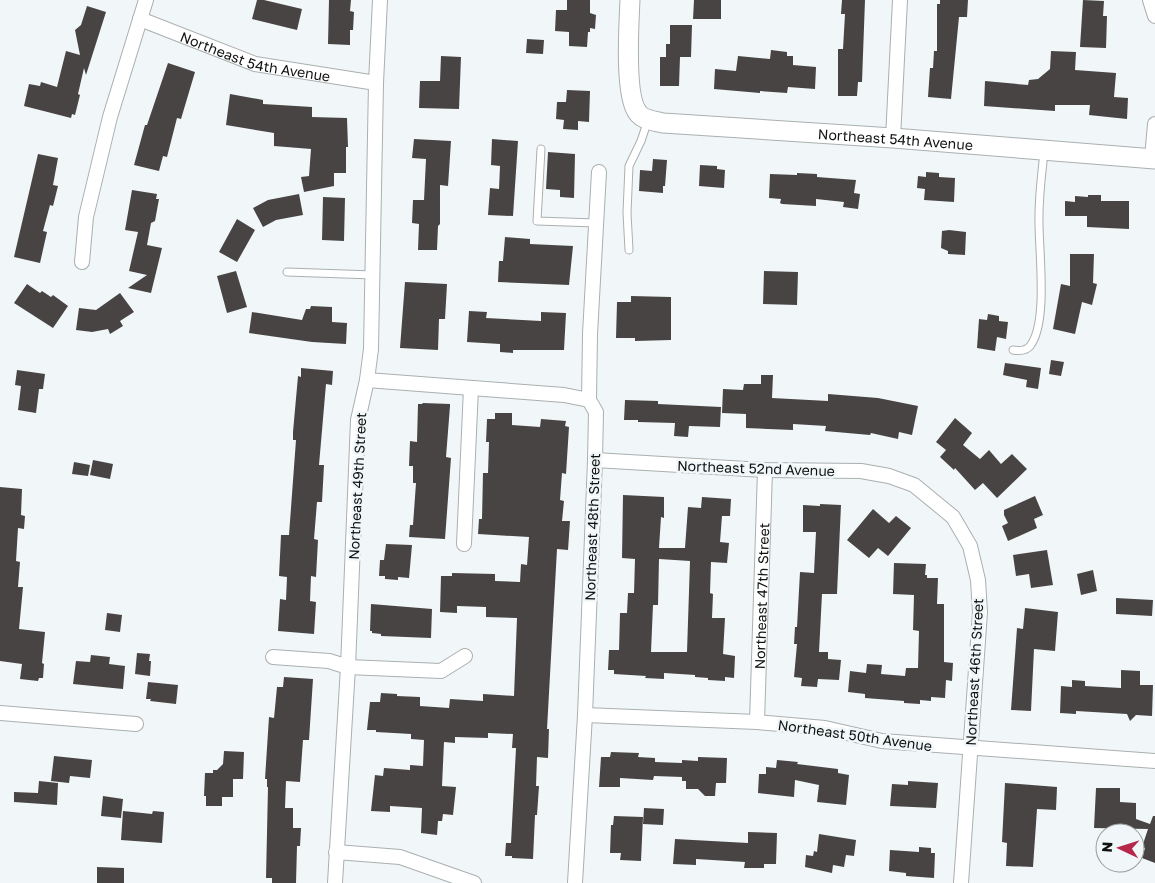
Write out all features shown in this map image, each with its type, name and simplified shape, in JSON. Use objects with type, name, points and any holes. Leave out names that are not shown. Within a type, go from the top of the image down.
[{"type":"street","points":[[82,262],[86,217],[110,117],[146,0]]},
{"type":"street","name":"Northeast 49th Street","points":[[335,883],[348,667],[358,420],[367,380],[371,349],[376,83],[380,0]]},
{"type":"street","points":[[630,0],[629,79],[632,98],[643,116]]},
{"type":"street","points":[[893,138],[900,0]]},
{"type":"street","points":[[1150,0],[1155,16]]},
{"type":"street","name":"Northeast 54th Avenue","points":[[140,19],[255,64],[376,83]]},
{"type":"street","name":"Northeast 54th Avenue","points":[[643,116],[663,123],[1154,158]]},
{"type":"street","points":[[1154,158],[1155,124]]},
{"type":"street","name":"Northeast 48th Street","points":[[575,883],[595,460],[596,412],[589,400],[599,172]]},
{"type":"street","points":[[367,380],[564,395],[589,400]]},
{"type":"street","points":[[464,544],[471,388]]},
{"type":"street","name":"Northeast 52nd Avenue","points":[[595,460],[765,470],[861,471],[889,476],[914,485]]},
{"type":"street","name":"Northeast 47th Street","points":[[757,722],[765,470]]},
{"type":"street","name":"Northeast 46th Street","points":[[914,485],[954,517],[970,546],[978,580],[980,612],[962,883]]},
{"type":"street","points":[[273,657],[329,661],[348,667],[441,672],[465,656]]},
{"type":"street","points":[[0,713],[136,724]]},
{"type":"street","name":"Northeast 50th Avenue","points":[[584,715],[757,722],[825,728],[882,741],[1155,761]]},
{"type":"street","points":[[336,852],[400,858],[474,883]]},
{"type":"lane","points":[[629,250],[627,213],[629,166],[641,141],[643,116]]},
{"type":"lane","points":[[541,149],[537,221],[596,223]]},
{"type":"lane","points":[[1013,350],[1021,351],[1030,347],[1036,335],[1040,318],[1039,201],[1044,150]]},
{"type":"lane","points":[[287,272],[373,275]]},
{"type":"building","points":[[257,0],[302,9],[297,30],[252,19]]},
{"type":"building","points":[[329,0],[351,0],[350,11],[354,12],[353,30],[350,30],[350,45],[328,44]]},
{"type":"building","points":[[567,0],[590,0],[590,13],[596,15],[595,29],[590,28],[590,32],[588,32],[587,47],[569,46],[569,32],[555,31],[556,10],[567,10]]},
{"type":"building","points":[[694,0],[721,0],[721,19],[693,19]]},
{"type":"building","points":[[842,0],[865,0],[862,82],[858,82],[857,96],[838,96],[838,49],[843,49],[845,14],[841,14]]},
{"type":"building","points":[[940,0],[968,0],[967,17],[959,17],[951,99],[928,97],[930,68],[933,68],[934,51],[937,51],[937,4],[940,4]]},
{"type":"building","points":[[1083,0],[1104,1],[1103,16],[1107,16],[1106,48],[1080,47]]},
{"type":"building","points":[[87,6],[106,12],[86,75],[84,68],[75,115],[72,114],[71,118],[24,106],[29,84],[40,86],[41,82],[57,87],[66,51],[80,55],[75,30],[81,25]]},
{"type":"building","points":[[670,25],[692,25],[691,57],[680,57],[679,86],[660,86],[660,57],[666,57],[666,44],[670,44]]},
{"type":"building","points":[[527,39],[544,40],[543,54],[526,53]]},
{"type":"building","points":[[771,50],[787,52],[787,56],[793,56],[793,65],[816,67],[815,89],[788,87],[787,93],[760,91],[760,93],[714,89],[715,69],[736,71],[738,56],[770,59]]},
{"type":"building","points":[[1051,51],[1076,52],[1075,70],[1116,73],[1114,97],[1128,98],[1127,119],[1089,115],[1090,105],[1055,105],[1055,111],[984,106],[985,81],[1028,85],[1029,80],[1038,79],[1050,69]]},
{"type":"building","points":[[441,56],[461,57],[459,109],[419,108],[420,81],[440,81]]},
{"type":"building","points":[[168,63],[195,72],[181,119],[177,118],[167,157],[163,156],[159,171],[134,165],[145,125],[147,125]]},
{"type":"building","points":[[567,90],[590,91],[589,122],[578,121],[578,130],[563,129],[564,120],[556,119],[557,102],[566,102]]},
{"type":"building","points":[[230,94],[263,100],[263,104],[312,107],[312,117],[347,118],[348,147],[346,147],[346,173],[334,173],[334,186],[304,192],[301,177],[309,176],[311,149],[274,146],[274,133],[226,125]]},
{"type":"building","points":[[414,139],[451,141],[448,186],[440,185],[440,224],[438,226],[437,250],[418,250],[419,224],[412,223],[413,200],[424,200],[426,159],[412,158]]},
{"type":"building","points":[[492,139],[518,141],[513,216],[488,215],[490,188],[499,189],[500,166],[491,165]]},
{"type":"building","points":[[548,152],[575,154],[574,198],[560,197],[560,190],[546,189]]},
{"type":"building","points":[[38,154],[58,158],[53,185],[58,186],[53,206],[50,205],[43,231],[47,232],[40,263],[14,257]]},
{"type":"building","points":[[653,159],[667,160],[663,193],[639,191],[640,170],[652,171]]},
{"type":"building","points":[[700,165],[717,166],[717,169],[725,170],[724,188],[699,186]]},
{"type":"building","points":[[926,172],[939,173],[939,177],[955,178],[954,202],[924,200],[925,189],[917,188],[918,176],[926,177]]},
{"type":"building","points":[[797,173],[817,174],[817,177],[856,180],[854,193],[860,194],[858,209],[843,207],[844,202],[816,199],[816,206],[782,204],[780,203],[781,199],[769,198],[770,174],[797,175]]},
{"type":"building","points":[[132,190],[157,194],[156,199],[159,199],[155,221],[151,223],[147,245],[162,248],[151,293],[128,288],[147,275],[129,271],[138,232],[125,230]]},
{"type":"building","points":[[299,194],[303,215],[276,220],[263,227],[253,208],[268,200]]},
{"type":"building","points":[[1088,195],[1101,195],[1101,201],[1129,201],[1129,229],[1087,227],[1087,216],[1065,216],[1065,201],[1075,202],[1075,196],[1088,197]]},
{"type":"building","points":[[323,197],[345,198],[344,241],[322,240]]},
{"type":"building","points":[[237,219],[255,230],[237,262],[219,252]]},
{"type":"building","points":[[942,231],[966,232],[965,255],[948,254],[948,251],[941,248]]},
{"type":"building","points":[[505,237],[530,239],[530,244],[573,246],[569,285],[498,282],[499,261],[503,261]]},
{"type":"building","points":[[1070,254],[1094,254],[1093,283],[1097,284],[1092,305],[1082,302],[1075,334],[1053,329],[1061,284],[1070,286]]},
{"type":"building","points":[[236,271],[247,307],[227,313],[217,276]]},
{"type":"building","points":[[764,271],[798,272],[797,305],[763,304]]},
{"type":"building","points":[[405,282],[447,284],[445,319],[439,319],[438,350],[400,348]]},
{"type":"building","points":[[27,284],[40,293],[42,291],[51,297],[53,295],[68,306],[53,328],[14,303]]},
{"type":"building","points":[[120,293],[134,312],[120,321],[123,326],[110,334],[108,329],[92,332],[76,330],[79,308],[96,310]]},
{"type":"building","points":[[631,296],[671,297],[671,340],[635,341],[635,338],[616,338],[617,302],[631,302]]},
{"type":"building","points":[[311,306],[332,307],[332,322],[347,323],[346,344],[312,342],[249,333],[252,312],[302,320],[306,309],[310,309]]},
{"type":"building","points":[[469,311],[487,312],[486,318],[541,321],[541,312],[566,313],[564,350],[513,350],[513,353],[500,352],[500,344],[467,342]]},
{"type":"building","points":[[988,314],[999,316],[999,321],[1008,322],[1006,339],[997,337],[995,351],[977,348],[979,319],[987,320]]},
{"type":"building","points":[[1051,360],[1064,362],[1061,376],[1049,374]]},
{"type":"building","points":[[1005,363],[1041,368],[1038,389],[1026,387],[1027,380],[1003,375]]},
{"type":"building","points":[[301,368],[333,371],[332,385],[326,384],[319,465],[324,465],[322,502],[317,502],[314,539],[318,540],[316,577],[311,576],[310,601],[316,602],[314,634],[278,631],[280,599],[286,600],[287,577],[279,576],[281,535],[289,535],[296,440],[293,440],[293,432],[298,376],[301,377]]},
{"type":"building","points":[[17,370],[45,374],[43,389],[39,389],[36,413],[18,410],[21,386],[15,385]]},
{"type":"building","points":[[761,375],[773,375],[772,398],[828,401],[828,394],[878,398],[918,406],[912,435],[899,432],[898,439],[871,433],[870,435],[825,431],[826,426],[793,424],[793,430],[746,428],[746,414],[722,413],[723,389],[743,390],[744,384],[761,384]]},
{"type":"building","points":[[625,400],[658,401],[658,404],[721,407],[720,427],[689,426],[688,437],[674,436],[675,423],[624,420]]},
{"type":"building","points":[[418,404],[450,404],[446,457],[451,458],[445,539],[409,537],[410,525],[413,525],[416,483],[413,483],[413,466],[409,466],[410,441],[417,442]]},
{"type":"building","points":[[495,413],[512,413],[512,425],[540,427],[541,419],[566,421],[565,426],[569,427],[566,474],[562,473],[560,500],[564,501],[562,521],[570,521],[568,550],[557,549],[547,729],[549,729],[548,758],[537,757],[536,786],[539,786],[537,815],[535,815],[533,859],[505,856],[506,843],[511,843],[516,748],[512,748],[513,734],[488,733],[488,738],[455,737],[455,743],[444,742],[442,786],[456,787],[453,815],[443,814],[442,821],[438,821],[437,835],[421,833],[422,808],[390,806],[390,812],[371,811],[375,775],[383,776],[384,768],[410,770],[410,765],[423,766],[424,740],[411,739],[411,734],[367,730],[370,702],[380,702],[381,693],[420,697],[420,706],[449,708],[450,699],[483,701],[483,694],[514,696],[517,618],[486,617],[486,607],[457,606],[457,613],[440,612],[441,576],[452,576],[452,573],[495,574],[495,581],[520,582],[521,564],[527,565],[529,537],[478,534],[479,519],[482,519],[483,473],[488,473],[489,442],[486,442],[487,419],[495,419]]},
{"type":"building","points":[[955,418],[972,433],[963,445],[980,459],[989,450],[1001,464],[1012,454],[1027,469],[997,498],[983,483],[975,490],[955,468],[954,470],[940,457],[946,450],[936,442]]},
{"type":"building","points":[[93,460],[113,464],[110,479],[90,475]]},
{"type":"building","points":[[74,462],[90,465],[88,476],[72,474]]},
{"type":"building","points":[[0,487],[22,489],[21,515],[25,516],[24,529],[18,528],[16,561],[20,562],[18,587],[23,587],[19,629],[45,632],[42,663],[44,664],[43,678],[39,678],[38,681],[20,679],[22,664],[0,661]]},
{"type":"building","points":[[623,495],[664,497],[664,518],[661,517],[659,548],[685,548],[688,507],[701,508],[702,497],[731,499],[730,516],[722,516],[720,542],[729,543],[727,563],[711,562],[710,593],[713,594],[712,618],[725,618],[723,654],[735,656],[734,678],[725,677],[725,681],[708,680],[708,678],[695,677],[695,675],[664,673],[664,679],[645,678],[646,676],[614,674],[614,670],[608,670],[609,650],[619,650],[620,613],[627,613],[628,593],[634,593],[635,559],[622,558]],"holes":[[[659,559],[690,561],[687,652],[651,652],[653,605],[658,605]]]},
{"type":"building","points":[[1035,496],[1043,515],[1034,519],[1037,528],[1008,541],[1002,526],[1008,523],[1004,510]]},
{"type":"building","points":[[820,504],[841,505],[837,594],[822,594],[819,652],[828,652],[828,659],[841,660],[839,680],[818,679],[817,687],[801,686],[802,678],[794,677],[797,644],[794,644],[795,627],[797,627],[800,572],[814,573],[816,532],[803,532],[803,505],[820,506]]},
{"type":"building","points":[[873,509],[889,523],[896,516],[911,528],[888,556],[878,548],[869,558],[847,540]]},
{"type":"building","points":[[386,544],[412,545],[409,578],[398,577],[398,580],[385,579],[385,576],[379,576],[380,560],[384,560]]},
{"type":"building","points":[[1047,550],[1053,585],[1031,588],[1029,574],[1016,576],[1013,555]]},
{"type":"building","points":[[894,563],[926,564],[925,575],[927,575],[927,578],[938,578],[937,604],[944,604],[944,662],[953,663],[952,681],[946,680],[945,698],[931,697],[931,701],[920,700],[920,704],[865,698],[865,694],[848,692],[850,671],[866,673],[867,664],[882,665],[881,674],[905,676],[906,668],[918,668],[919,631],[913,630],[914,595],[893,594]]},
{"type":"building","points":[[1093,570],[1097,591],[1081,595],[1077,574]]},
{"type":"building","points":[[1116,598],[1153,600],[1152,616],[1116,614]]},
{"type":"building","points":[[371,604],[432,609],[431,638],[381,636],[381,634],[372,633],[370,631]]},
{"type":"building","points":[[1025,608],[1058,612],[1055,651],[1034,649],[1031,711],[1011,710],[1017,628],[1023,629]]},
{"type":"building","points":[[107,613],[122,615],[120,632],[105,630]]},
{"type":"building","points":[[137,653],[150,654],[150,676],[135,674]]},
{"type":"building","points":[[91,655],[110,657],[109,664],[125,666],[123,689],[73,684],[76,661],[90,662]]},
{"type":"building","points":[[1121,670],[1140,671],[1140,685],[1153,685],[1152,716],[1136,715],[1130,721],[1127,714],[1076,711],[1076,714],[1060,713],[1061,686],[1072,687],[1072,680],[1085,681],[1085,686],[1121,688]]},
{"type":"building","points":[[284,677],[313,679],[309,740],[303,740],[300,782],[286,781],[285,808],[293,808],[293,828],[301,828],[300,846],[297,846],[296,883],[272,883],[272,878],[266,878],[268,787],[267,779],[265,779],[269,717],[274,718],[277,687],[283,687]]},
{"type":"building","points":[[148,682],[178,685],[176,704],[146,699]]},
{"type":"building","points":[[224,751],[244,752],[243,779],[233,779],[233,797],[222,797],[222,806],[206,806],[206,796],[204,796],[205,773],[213,773],[213,770],[217,770],[223,764]]},
{"type":"building","points":[[611,752],[639,753],[638,757],[655,758],[655,762],[682,763],[682,760],[698,761],[698,757],[727,758],[726,783],[716,783],[715,796],[705,796],[698,789],[686,789],[686,781],[682,781],[682,777],[654,776],[653,780],[620,778],[620,787],[599,787],[601,757],[610,757]]},
{"type":"building","points":[[54,756],[92,760],[90,778],[70,776],[69,783],[51,781]]},
{"type":"building","points":[[777,760],[838,769],[838,773],[849,775],[846,805],[817,802],[819,785],[795,780],[794,797],[758,793],[759,774],[766,774],[766,767],[776,768]]},
{"type":"building","points":[[39,781],[58,783],[57,805],[14,802],[14,792],[38,793]]},
{"type":"building","points":[[908,781],[938,783],[936,808],[890,806],[892,784],[908,785]]},
{"type":"building","points":[[1005,783],[1057,787],[1056,810],[1037,809],[1033,867],[1006,866],[1007,843],[1002,842]]},
{"type":"building","points":[[1096,788],[1120,788],[1120,802],[1136,803],[1136,819],[1150,824],[1153,816],[1155,816],[1155,863],[1145,859],[1145,838],[1148,829],[1145,829],[1145,823],[1095,823],[1094,828]]},
{"type":"building","points":[[103,796],[123,799],[121,818],[101,816]]},
{"type":"building","points":[[644,808],[664,809],[663,825],[643,824]]},
{"type":"building","points":[[123,811],[152,814],[153,811],[164,812],[162,843],[121,840]]},
{"type":"building","points":[[614,816],[643,817],[641,861],[620,860],[621,853],[610,853],[611,825],[613,825]]},
{"type":"building","points":[[748,832],[777,833],[776,864],[764,864],[764,868],[744,868],[745,862],[696,859],[696,865],[673,864],[675,839],[748,843]]},
{"type":"building","points":[[819,834],[856,840],[854,856],[846,855],[844,867],[833,865],[832,873],[805,867],[806,855],[813,856],[814,851],[817,852]]},
{"type":"building","points":[[919,847],[931,848],[931,853],[935,853],[934,878],[906,876],[906,873],[889,871],[890,850],[919,852]]},
{"type":"building","points":[[97,867],[124,868],[124,883],[97,883]]}]
